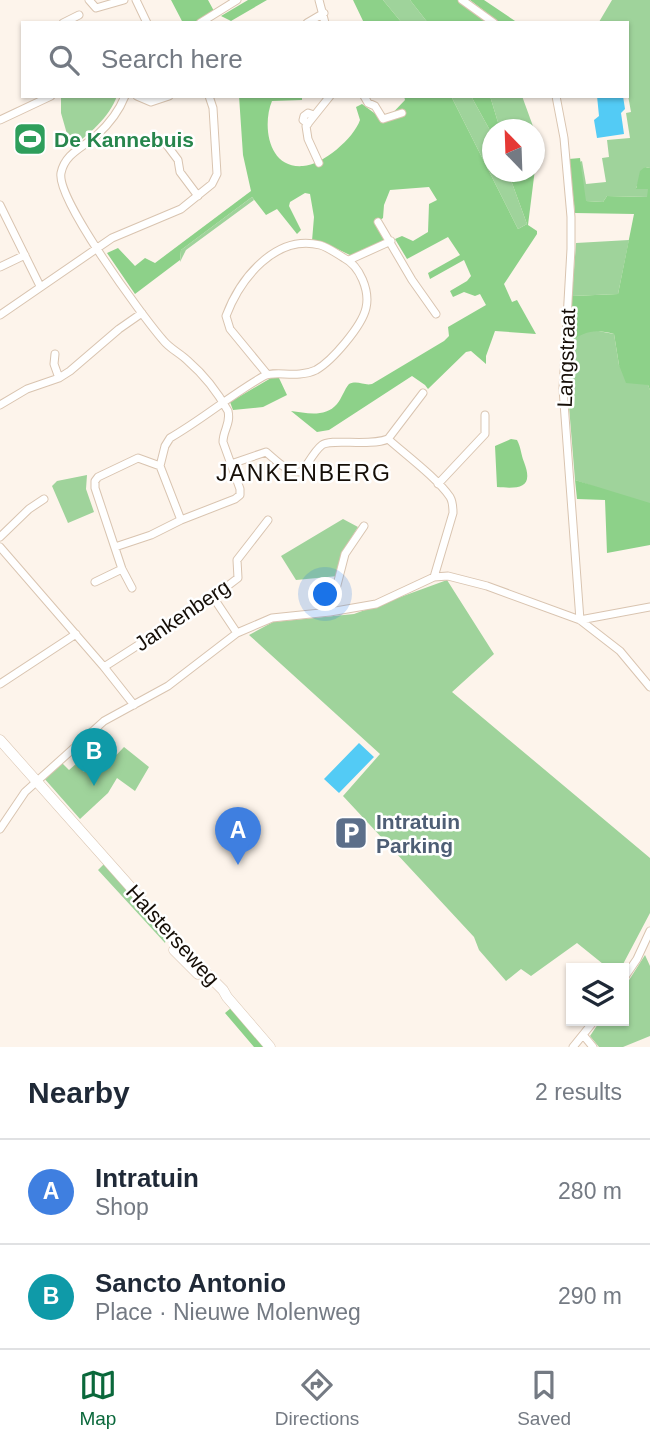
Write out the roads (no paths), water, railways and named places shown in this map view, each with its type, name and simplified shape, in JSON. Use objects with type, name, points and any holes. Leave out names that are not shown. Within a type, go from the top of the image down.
[{"type":"main road","name":"Halsterseweg","points":[[0,740],[117,874],[129,894],[186,964],[227,997],[270,1047]]},
{"type":"street","points":[[89,0],[96,8],[124,0]]},
{"type":"street","points":[[136,0],[146,21]]},
{"type":"street","points":[[203,21],[237,0]]},
{"type":"street","points":[[319,0],[325,21]]},
{"type":"street","points":[[462,0],[491,21]]},
{"type":"street","points":[[310,21],[324,13]]},
{"type":"street","points":[[68,21],[79,15]]},
{"type":"street","points":[[0,120],[47,98]]},
{"type":"street","points":[[115,547],[151,535],[240,495],[223,442],[230,419],[224,404],[198,370],[163,340],[142,313],[96,248],[62,184],[61,173],[70,156],[97,136],[124,98]]},
{"type":"street","points":[[142,98],[151,102],[163,98]]},
{"type":"street","points":[[0,315],[112,238],[164,218],[212,184],[217,174],[214,108],[210,98]]},
{"type":"street","points":[[318,163],[308,139],[308,124],[328,98]]},
{"type":"street","points":[[365,98],[375,106],[383,119],[402,113]]},
{"type":"street","name":"Langstraat","points":[[556,98],[564,138],[571,217],[563,388],[580,620]]},
{"type":"street","points":[[163,140],[178,160],[180,172],[198,196]]},
{"type":"street","points":[[0,205],[40,286]]},
{"type":"street","points":[[378,222],[412,280],[436,314]]},
{"type":"street","points":[[349,260],[391,242]]},
{"type":"street","points":[[181,520],[160,466],[170,438],[267,374],[296,376],[318,369],[329,360],[348,338],[366,310],[364,284],[349,260],[320,245],[300,245],[266,258],[246,278],[226,316],[230,329],[267,374]]},
{"type":"street","points":[[0,267],[25,255]]},
{"type":"street","points":[[0,405],[27,390],[58,378],[142,313]]},
{"type":"street","points":[[55,354],[54,364],[58,378]]},
{"type":"street","points":[[230,464],[266,452],[287,470],[298,473],[322,445],[329,442],[378,444],[388,439],[423,393]]},
{"type":"street","points":[[438,484],[485,434],[485,415]]},
{"type":"street","points":[[388,439],[438,484],[453,504],[453,513],[435,577]]},
{"type":"street","points":[[132,587],[122,569],[95,481],[134,459],[143,458],[160,466]]},
{"type":"street","points":[[0,537],[29,509],[44,499]]},
{"type":"street","name":"Jankenberg","points":[[104,667],[238,578],[237,560],[268,520]]},
{"type":"street","points":[[330,612],[345,554],[364,526]]},
{"type":"street","points":[[0,547],[134,705]]},
{"type":"street","points":[[95,582],[122,569]]},
{"type":"street","points":[[0,829],[24,792],[104,721],[168,686],[237,633],[272,618],[376,604],[435,577],[448,576],[486,586],[580,620],[604,636],[650,687]]},
{"type":"street","points":[[213,597],[237,633]]},
{"type":"street","points":[[580,620],[650,607]]},
{"type":"street","points":[[0,684],[76,634]]},
{"type":"street","points":[[629,971],[650,931]]},
{"type":"street","points":[[573,1047],[591,1026]]},
{"type":"street","points":[[584,1036],[593,1047]]},
{"type":"water","points":[[597,98],[623,98],[625,109],[621,113],[624,134],[597,138],[594,120],[599,116]]},
{"type":"water","points":[[359,743],[374,757],[339,793],[324,779]]},
{"type":"place","name":"De Kannebuis","points":[[30,139]]},
{"type":"place","name":"Sancto Antonio","points":[[94,786]]},
{"type":"place","name":"Intratuin Parking","points":[[351,833]]},
{"type":"place","name":"Intratuin","points":[[238,865]]},
{"type":"district","name":"JANKENBERG","points":[[304,473]]}]
